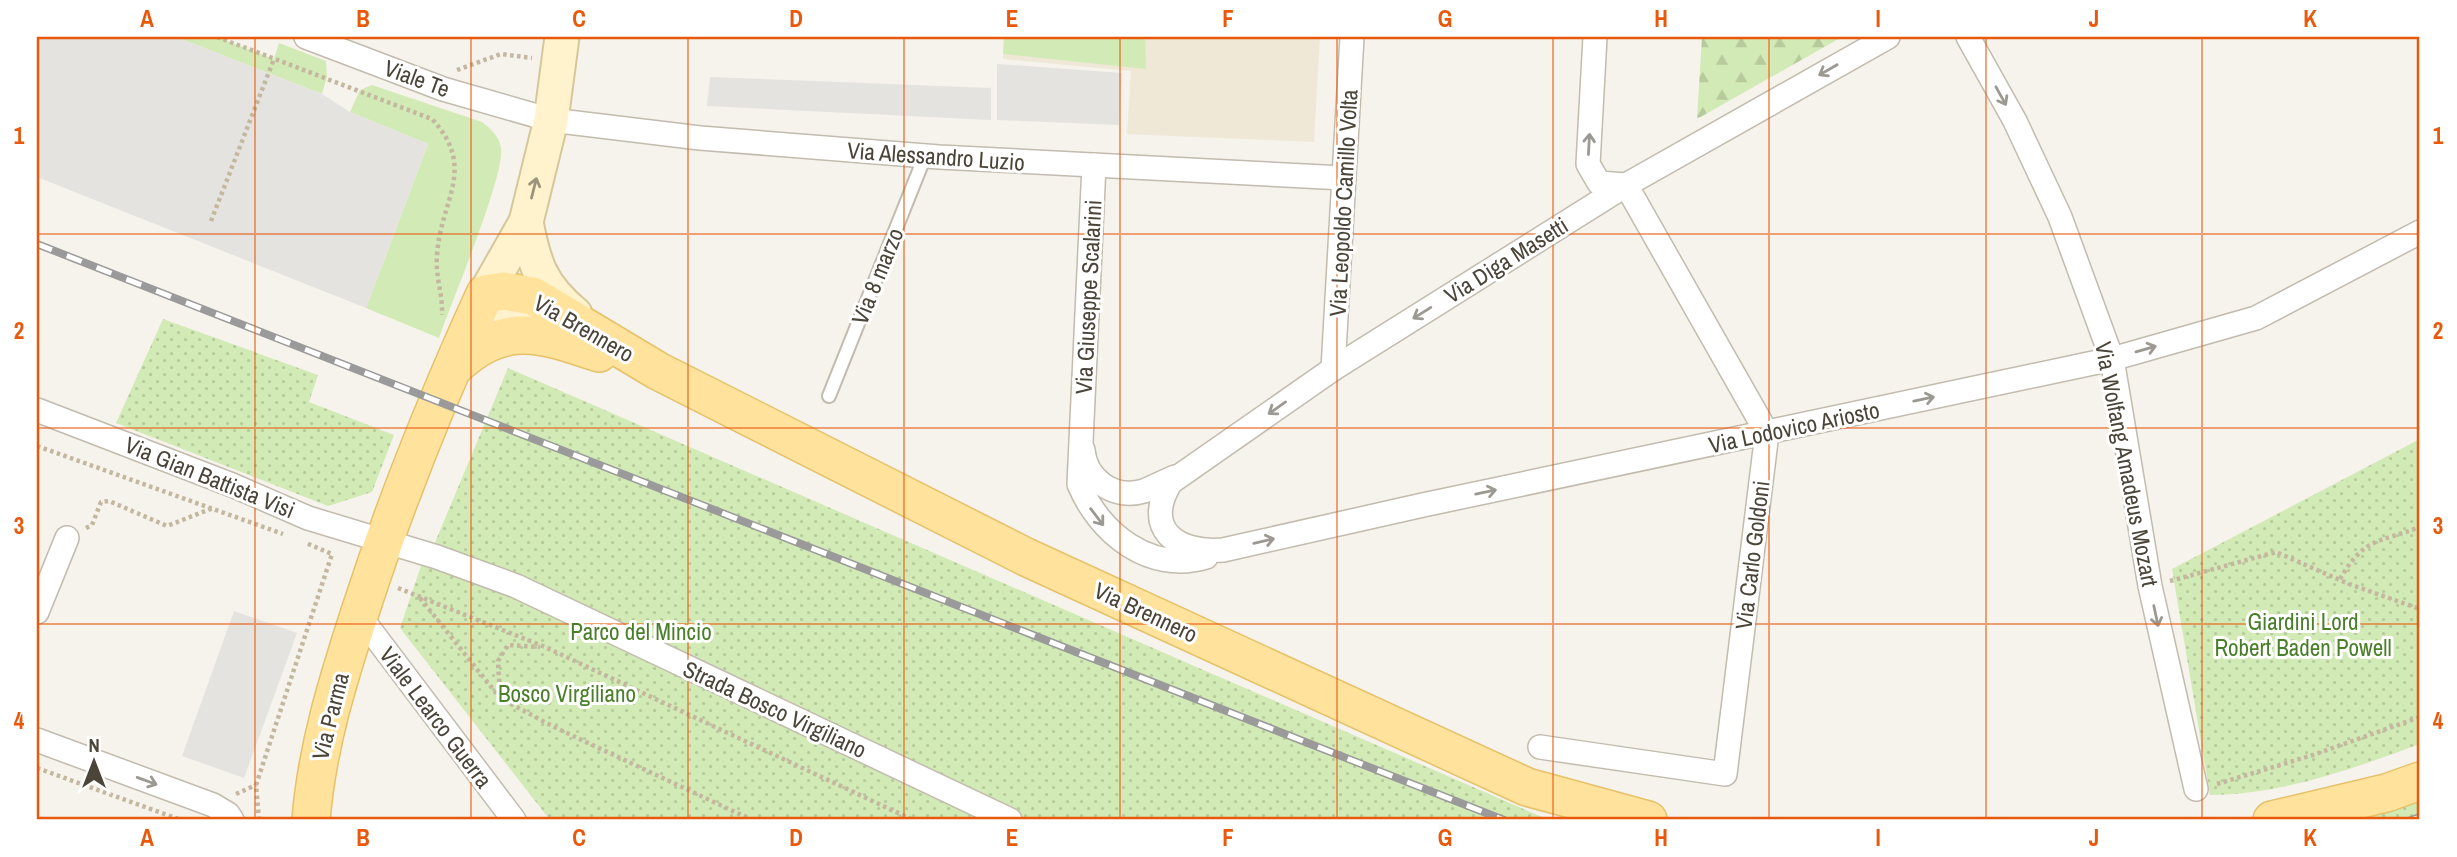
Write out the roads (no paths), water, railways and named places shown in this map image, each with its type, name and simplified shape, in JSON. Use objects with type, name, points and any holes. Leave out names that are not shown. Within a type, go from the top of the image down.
[{"type":"main road","points":[[485,294],[562,37]]},
{"type":"main road","points":[[485,294],[526,222],[540,117],[538,48]]},
{"type":"main road","name":"Via Brennero","points":[[526,222],[538,271],[560,302],[658,371]]},
{"type":"main road","name":"Via Brennero","points":[[485,294],[503,290],[533,296],[658,371],[1026,557],[1514,781],[1648,820]]},
{"type":"main road","name":"Via Brennero","points":[[485,294],[532,333],[658,371]]},
{"type":"main road","name":"Via Parma","points":[[311,820],[321,737],[382,541],[450,371],[485,294]]},
{"type":"main road","name":"Via Brennero","points":[[450,371],[477,348],[502,337],[532,333]]},
{"type":"main road","points":[[2272,820],[2386,793],[2420,780]]},
{"type":"street","name":"Viale Te","points":[[306,37],[443,89],[540,117]]},
{"type":"street","name":"Via Leopoldo Camillo Volta","points":[[1333,369],[1352,37]]},
{"type":"street","points":[[1595,37],[1588,164],[1600,183],[1626,185],[1767,433]]},
{"type":"street","name":"Via Diga Masetti","points":[[1162,520],[1164,494],[1181,474],[1333,369],[1626,185],[1888,37]]},
{"type":"street","name":"Via Wolfang Amadeus Mozart","points":[[1968,37],[2015,121],[2060,217],[2112,359],[2150,586],[2196,789]]},
{"type":"street","name":"Via Alessandro Luzio","points":[[540,117],[700,138],[925,156],[1344,178]]},
{"type":"street","name":"Via Giuseppe Scalarini","points":[[1081,429],[1094,165]]},
{"type":"street","name":"Via Lodovico Ariosto","points":[[1162,520],[1176,543],[1188,549],[1201,552],[1223,550],[2112,359],[2256,318],[2420,232]]},
{"type":"street","name":"Via Gian Battista Visi","points":[[37,410],[232,485],[308,518],[382,541]]},
{"type":"street","points":[[1081,429],[1083,455],[1088,470],[1098,482],[1112,490],[1128,493],[1143,491],[1181,474]]},
{"type":"street","points":[[1081,429],[1079,484],[1095,515],[1106,528],[1133,548],[1168,560],[1186,561],[1223,550]]},
{"type":"street","name":"Via Carlo Goldoni","points":[[1540,747],[1725,774],[1767,433]]},
{"type":"street","points":[[37,612],[66,538]]},
{"type":"street","name":"Strada Bosco Virgiliano","points":[[382,541],[438,557],[516,586],[1010,820]]},
{"type":"street","name":"Viale Learco Guerra","points":[[359,615],[514,820]]},
{"type":"street","points":[[37,740],[199,800],[228,814],[232,820]]},
{"type":"lane","name":"Via 8 marzo","points":[[829,397],[925,156]]},
{"type":"railway","points":[[37,244],[1504,820]]},
{"type":"railway","points":[[2411,820],[2420,817]]},
{"type":"park label","name":"Parco del Mincio","points":[[641,631]]},
{"type":"park label","name":"Giardini Lord Robert Baden Powell","points":[[2303,634]]},
{"type":"park label","name":"Bosco Virgiliano","points":[[567,693]]}]
